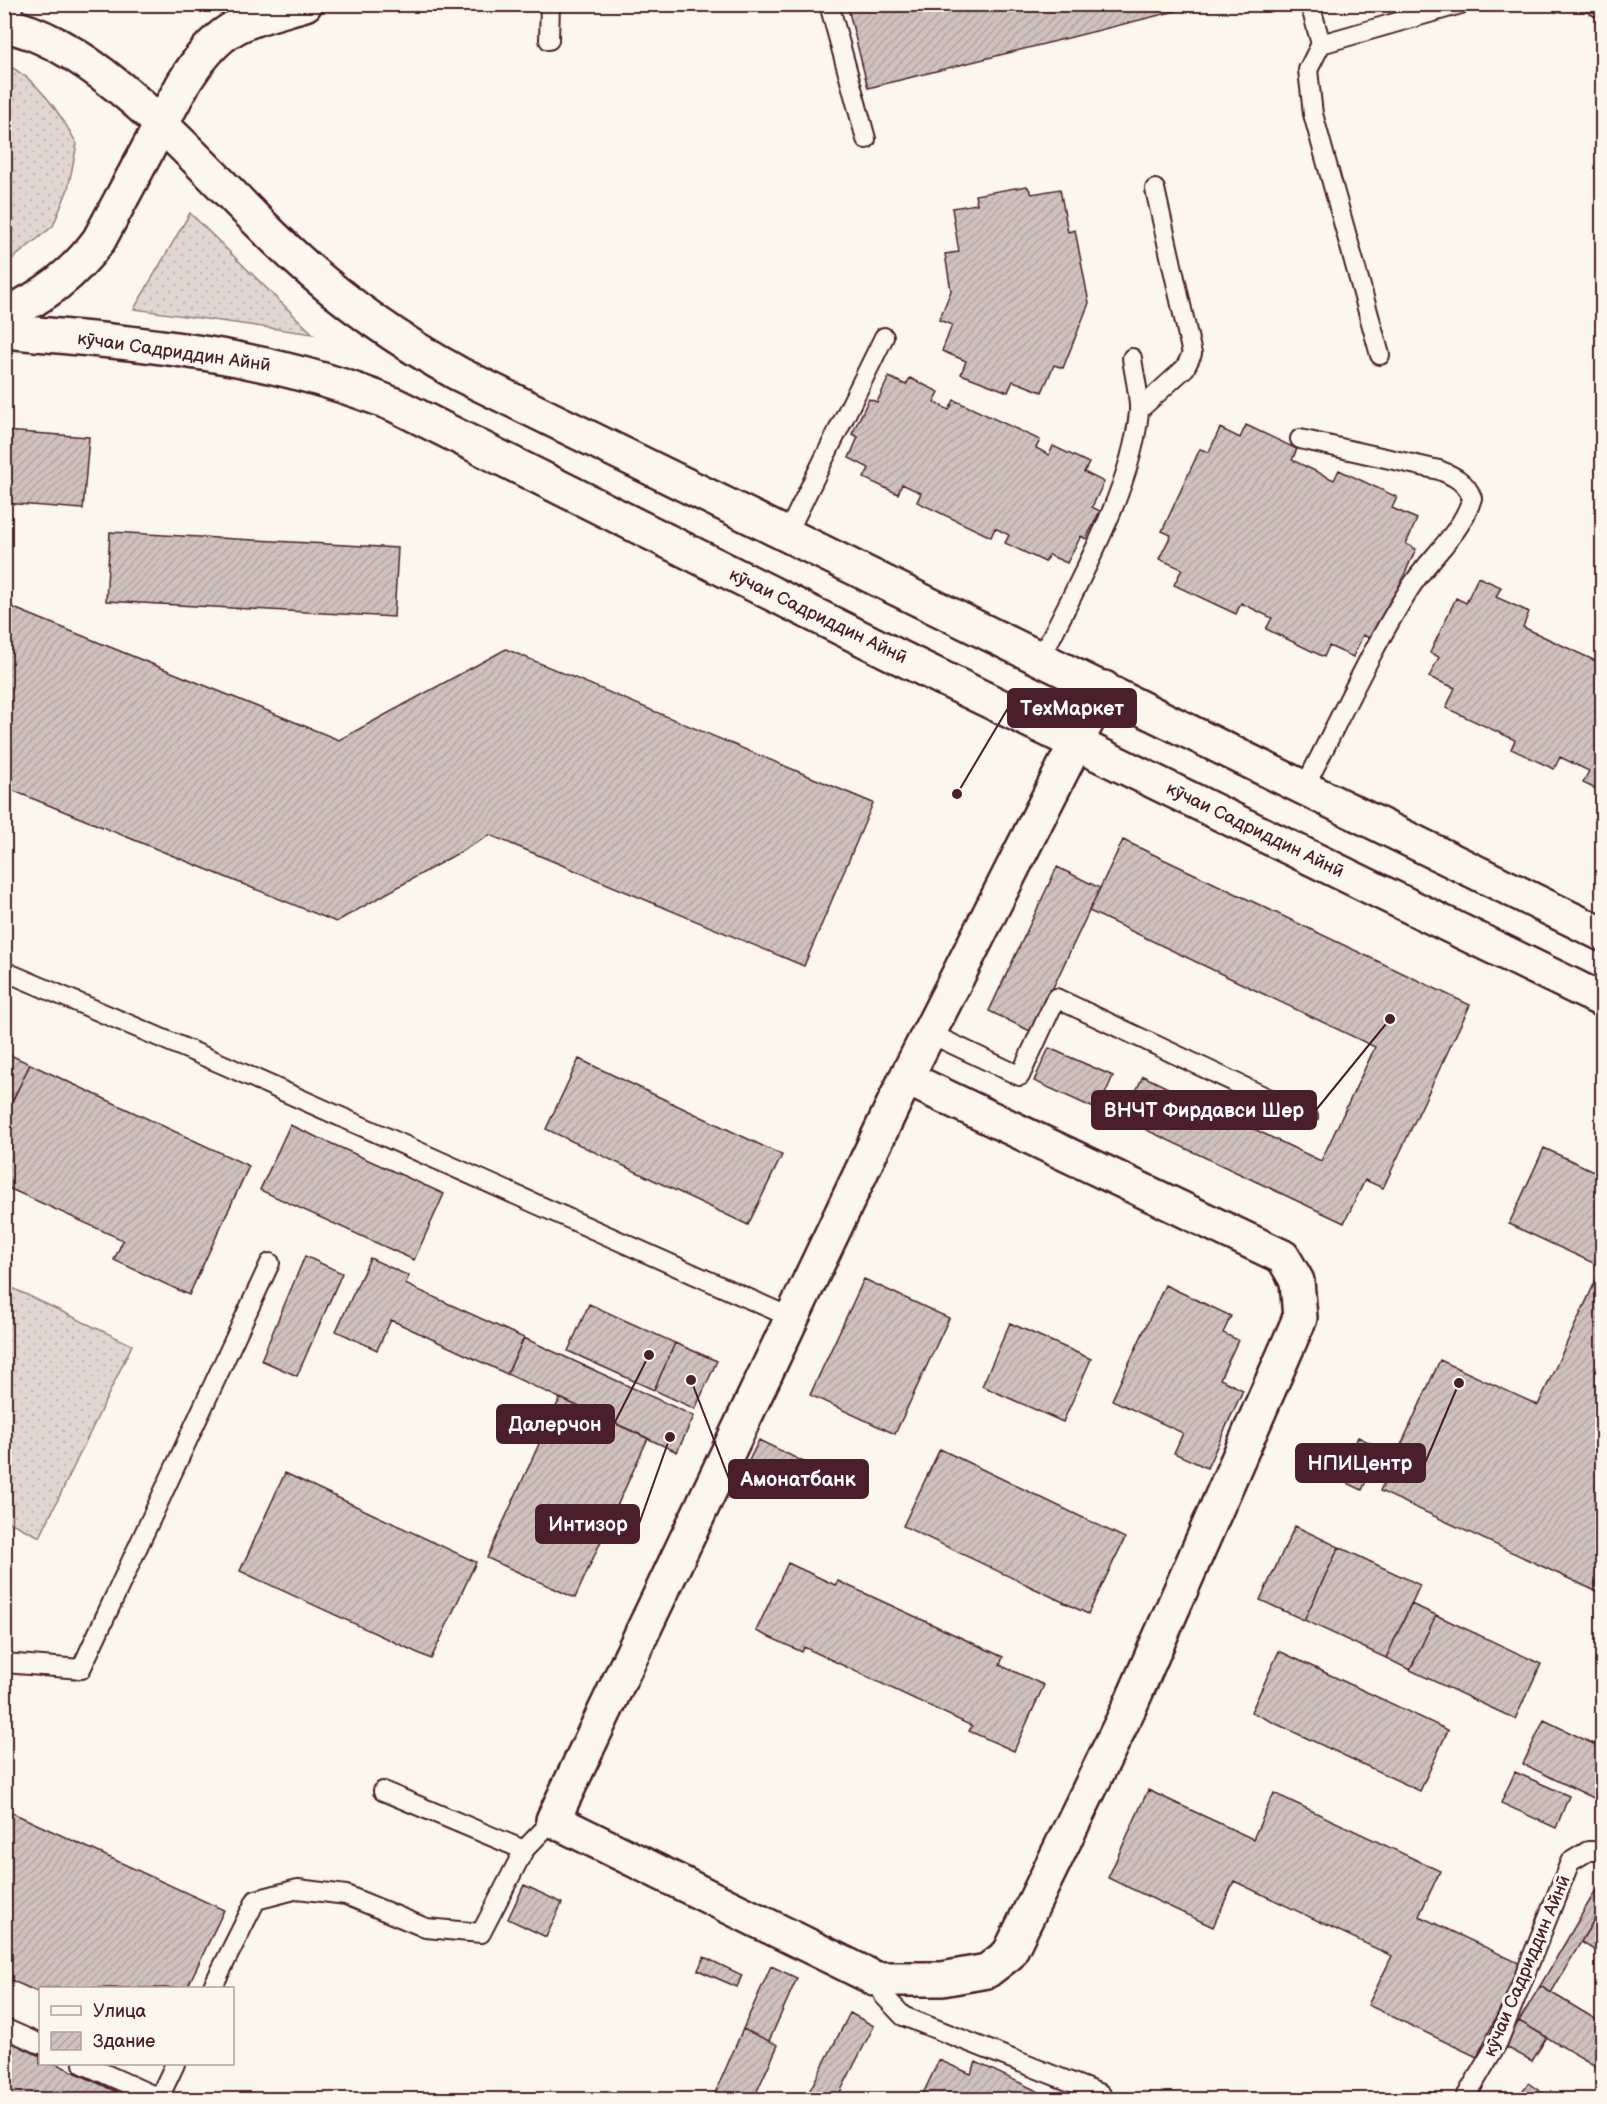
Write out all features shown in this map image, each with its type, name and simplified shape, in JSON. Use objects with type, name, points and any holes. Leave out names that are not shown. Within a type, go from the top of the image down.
[{"type":"main road","points":[[4,315],[52,290],[84,260],[99,240],[199,59],[216,39],[232,27],[306,4]]},
{"type":"main road","points":[[9,18],[84,60],[160,126],[294,257],[380,327],[459,374],[1305,786],[1602,934]]},
{"type":"main road","name":"кӯчаи Садриддин Айнӣ","points":[[4,331],[226,356],[318,376],[395,405],[1076,743],[1602,1000]]},
{"type":"main road","points":[[906,1078],[1283,1257],[1297,1281],[1300,1318],[1129,1708],[1009,1954],[987,1971],[942,1979],[876,1979],[554,1820],[906,1078],[1104,688]]},
{"type":"lane","points":[[549,40],[550,4]]},
{"type":"lane","points":[[829,4],[866,139]]},
{"type":"lane","points":[[1310,4],[1322,44],[1308,70],[1309,93],[1380,356]]},
{"type":"lane","points":[[1322,44],[1461,4]]},
{"type":"lane","points":[[1593,4],[1602,9]]},
{"type":"lane","points":[[1139,410],[1185,368],[1192,354],[1155,189]]},
{"type":"lane","points":[[787,534],[884,337]]},
{"type":"lane","points":[[1041,658],[1116,498],[1132,447],[1139,410],[1132,358]]},
{"type":"lane","points":[[1300,439],[1439,470],[1456,477],[1468,488],[1472,498],[1461,523],[1420,573],[1397,609],[1305,786]]},
{"type":"lane","points":[[4,971],[233,1069],[792,1318]]},
{"type":"lane","points":[[929,1033],[1020,1076],[1056,998],[1308,1117]]},
{"type":"lane","points":[[4,1663],[81,1669],[270,1263]]},
{"type":"lane","points":[[383,1791],[524,1850]]},
{"type":"lane","points":[[213,1987],[256,1900],[298,1889],[346,1895],[426,1928],[481,1933],[524,1850],[554,1820]]},
{"type":"lane","name":"кӯчаи Садриддин Айнӣ","points":[[1464,2100],[1498,2042],[1570,1862],[1588,1851],[1602,1851]]},
{"type":"lane","points":[[876,1979],[884,1996],[903,2016],[1101,2094]]},
{"type":"lane","points":[[4,2028],[39,2044]]},
{"type":"lane","points":[[85,2065],[158,2099],[175,2065]]},
{"type":"shaded area","points":[[5,64],[28,78],[47,98],[77,144],[68,189],[53,226],[5,265]]},
{"type":"shaded area","points":[[190,213],[313,334],[134,309]]},
{"type":"shaded area","points":[[4,1284],[132,1345],[40,1537],[5,1520]]},
{"type":"building","points":[[847,4],[1174,4],[1176,11],[868,88]]},
{"type":"building","points":[[1027,186],[1032,194],[1060,189],[1068,232],[1075,230],[1089,303],[1063,368],[1054,365],[1042,392],[1013,381],[1008,392],[961,374],[966,361],[942,351],[952,325],[939,320],[951,291],[945,254],[959,252],[952,208],[977,204],[975,195]]},
{"type":"building","points":[[889,377],[906,385],[910,378],[939,392],[934,402],[949,410],[954,400],[1040,440],[1036,448],[1049,455],[1053,446],[1089,463],[1084,472],[1104,482],[1092,507],[1100,511],[1086,539],[1081,536],[1067,563],[1049,555],[1045,562],[1005,543],[1009,535],[995,528],[991,537],[917,502],[921,493],[902,484],[898,494],[864,478],[869,468],[849,458],[858,437],[852,434],[869,399],[877,402]]},
{"type":"building","points":[[1246,425],[1297,449],[1292,460],[1334,480],[1339,470],[1397,497],[1392,508],[1417,519],[1406,544],[1416,549],[1374,640],[1363,635],[1353,657],[1329,646],[1324,657],[1266,629],[1272,618],[1241,603],[1236,614],[1174,585],[1182,569],[1159,559],[1171,535],[1162,531],[1200,449],[1209,452],[1220,428],[1240,438]]},
{"type":"building","points":[[4,431],[89,437],[83,509],[4,503]]},
{"type":"building","points":[[110,532],[398,548],[394,617],[106,601]]},
{"type":"building","points":[[1478,577],[1501,587],[1496,597],[1529,612],[1523,627],[1602,664],[1602,792],[1583,783],[1589,771],[1560,757],[1554,769],[1511,749],[1515,740],[1446,708],[1455,688],[1429,677],[1439,657],[1430,653],[1456,598],[1466,603]]},
{"type":"building","points":[[4,604],[339,740],[506,649],[873,803],[804,966],[490,835],[336,922],[4,787]]},
{"type":"building","points":[[1123,840],[1470,1005],[1383,1188],[1365,1180],[1344,1223],[1123,1119],[1143,1076],[1321,1161],[1375,1047],[1089,911]]},
{"type":"building","points":[[1057,867],[1100,888],[1032,1032],[989,1011]]},
{"type":"building","points":[[1049,1048],[1113,1076],[1098,1110],[1034,1081]]},
{"type":"building","points":[[4,1052],[30,1064],[4,1119]]},
{"type":"building","points":[[579,1059],[782,1155],[748,1225],[546,1129]]},
{"type":"building","points":[[30,1064],[249,1166],[189,1295],[114,1260],[123,1240],[4,1186],[4,1119]]},
{"type":"building","points":[[290,1125],[444,1194],[414,1260],[260,1190]]},
{"type":"building","points":[[1544,1148],[1602,1175],[1602,1267],[1509,1224]]},
{"type":"building","points":[[305,1256],[342,1273],[297,1376],[261,1360]]},
{"type":"building","points":[[370,1258],[409,1276],[405,1284],[524,1338],[507,1374],[391,1320],[377,1350],[336,1331]]},
{"type":"building","points":[[1602,1267],[1602,1594],[1380,1491],[1440,1360],[1538,1405]]},
{"type":"building","points":[[864,1279],[949,1318],[895,1434],[810,1395]]},
{"type":"building","points":[[1165,1285],[1231,1316],[1223,1333],[1238,1340],[1220,1379],[1243,1390],[1207,1468],[1174,1453],[1183,1433],[1112,1400]]},
{"type":"building","points":[[589,1304],[675,1343],[654,1390],[568,1351]]},
{"type":"building","points":[[1010,1323],[1091,1359],[1063,1422],[982,1386]]},
{"type":"building","points":[[524,1338],[694,1416],[677,1452],[507,1374]]},
{"type":"building","points":[[675,1343],[717,1361],[695,1409],[654,1390]]},
{"type":"building","points":[[560,1398],[648,1438],[575,1598],[487,1558]]},
{"type":"building","points":[[1358,1437],[1381,1448],[1362,1490],[1339,1479]]},
{"type":"building","points":[[759,1440],[806,1463],[789,1496],[743,1473]]},
{"type":"building","points":[[940,1449],[1125,1538],[1088,1614],[903,1526]]},
{"type":"building","points":[[285,1473],[476,1562],[431,1659],[240,1571]]},
{"type":"building","points":[[1295,1526],[1339,1547],[1304,1620],[1260,1600]]},
{"type":"building","points":[[1339,1547],[1420,1585],[1386,1658],[1304,1620]]},
{"type":"building","points":[[788,1563],[835,1585],[838,1581],[1003,1657],[1000,1665],[1044,1685],[1014,1751],[969,1731],[972,1726],[804,1647],[802,1652],[756,1631]]},
{"type":"building","points":[[1411,1604],[1436,1615],[1410,1670],[1386,1658]]},
{"type":"building","points":[[1436,1615],[1541,1664],[1515,1719],[1410,1670]]},
{"type":"building","points":[[1279,1651],[1448,1730],[1420,1791],[1251,1712]]},
{"type":"building","points":[[1544,1720],[1602,1748],[1602,1802],[1523,1764]]},
{"type":"building","points":[[1515,1772],[1569,1796],[1556,1828],[1501,1803]]},
{"type":"building","points":[[1148,1790],[1253,1839],[1274,1793],[1440,1871],[1419,1916],[1521,1964],[1477,2057],[1368,2005],[1392,1956],[1234,1881],[1213,1927],[1108,1878]]},
{"type":"building","points":[[4,1809],[224,1910],[187,1987],[39,1987],[39,1993],[4,1977]]},
{"type":"building","points":[[1600,1883],[1602,1884],[1602,1906],[1551,1993],[1540,1986]]},
{"type":"building","points":[[524,1885],[562,1903],[546,1937],[508,1919]]},
{"type":"building","points":[[1602,1906],[1602,1955],[1581,1942]]},
{"type":"building","points":[[704,1957],[742,1975],[737,1987],[698,1970]]},
{"type":"building","points":[[771,1966],[797,1978],[769,2041],[743,2029]]},
{"type":"building","points":[[1540,1986],[1602,2023],[1602,2070],[1519,2021]]},
{"type":"building","points":[[850,2013],[874,2026],[836,2100],[814,2100],[807,2096]]},
{"type":"building","points":[[1519,2021],[1547,2037],[1532,2061],[1504,2046]]},
{"type":"building","points":[[743,2029],[778,2045],[753,2100],[712,2100]]},
{"type":"building","points":[[4,2039],[39,2056],[39,2065],[59,2065],[134,2100],[4,2100]]},
{"type":"building","points":[[939,2060],[971,2074],[976,2062],[1056,2100],[920,2100]]},
{"type":"building","points":[[1528,2083],[1551,2099],[1551,2100],[1516,2100]]},
{"type":"place","name":"ТехМаркет","points":[[957,794]]},
{"type":"place","name":"ВНЧТ Фирдавси Шер","points":[[1390,1019]]},
{"type":"place","name":"Далерчон","points":[[649,1355]]},
{"type":"place","name":"Амонатбанк","points":[[691,1380]]},
{"type":"place","name":"НПИЦентр","points":[[1459,1383]]},
{"type":"place","name":"Интизор","points":[[670,1437]]}]
